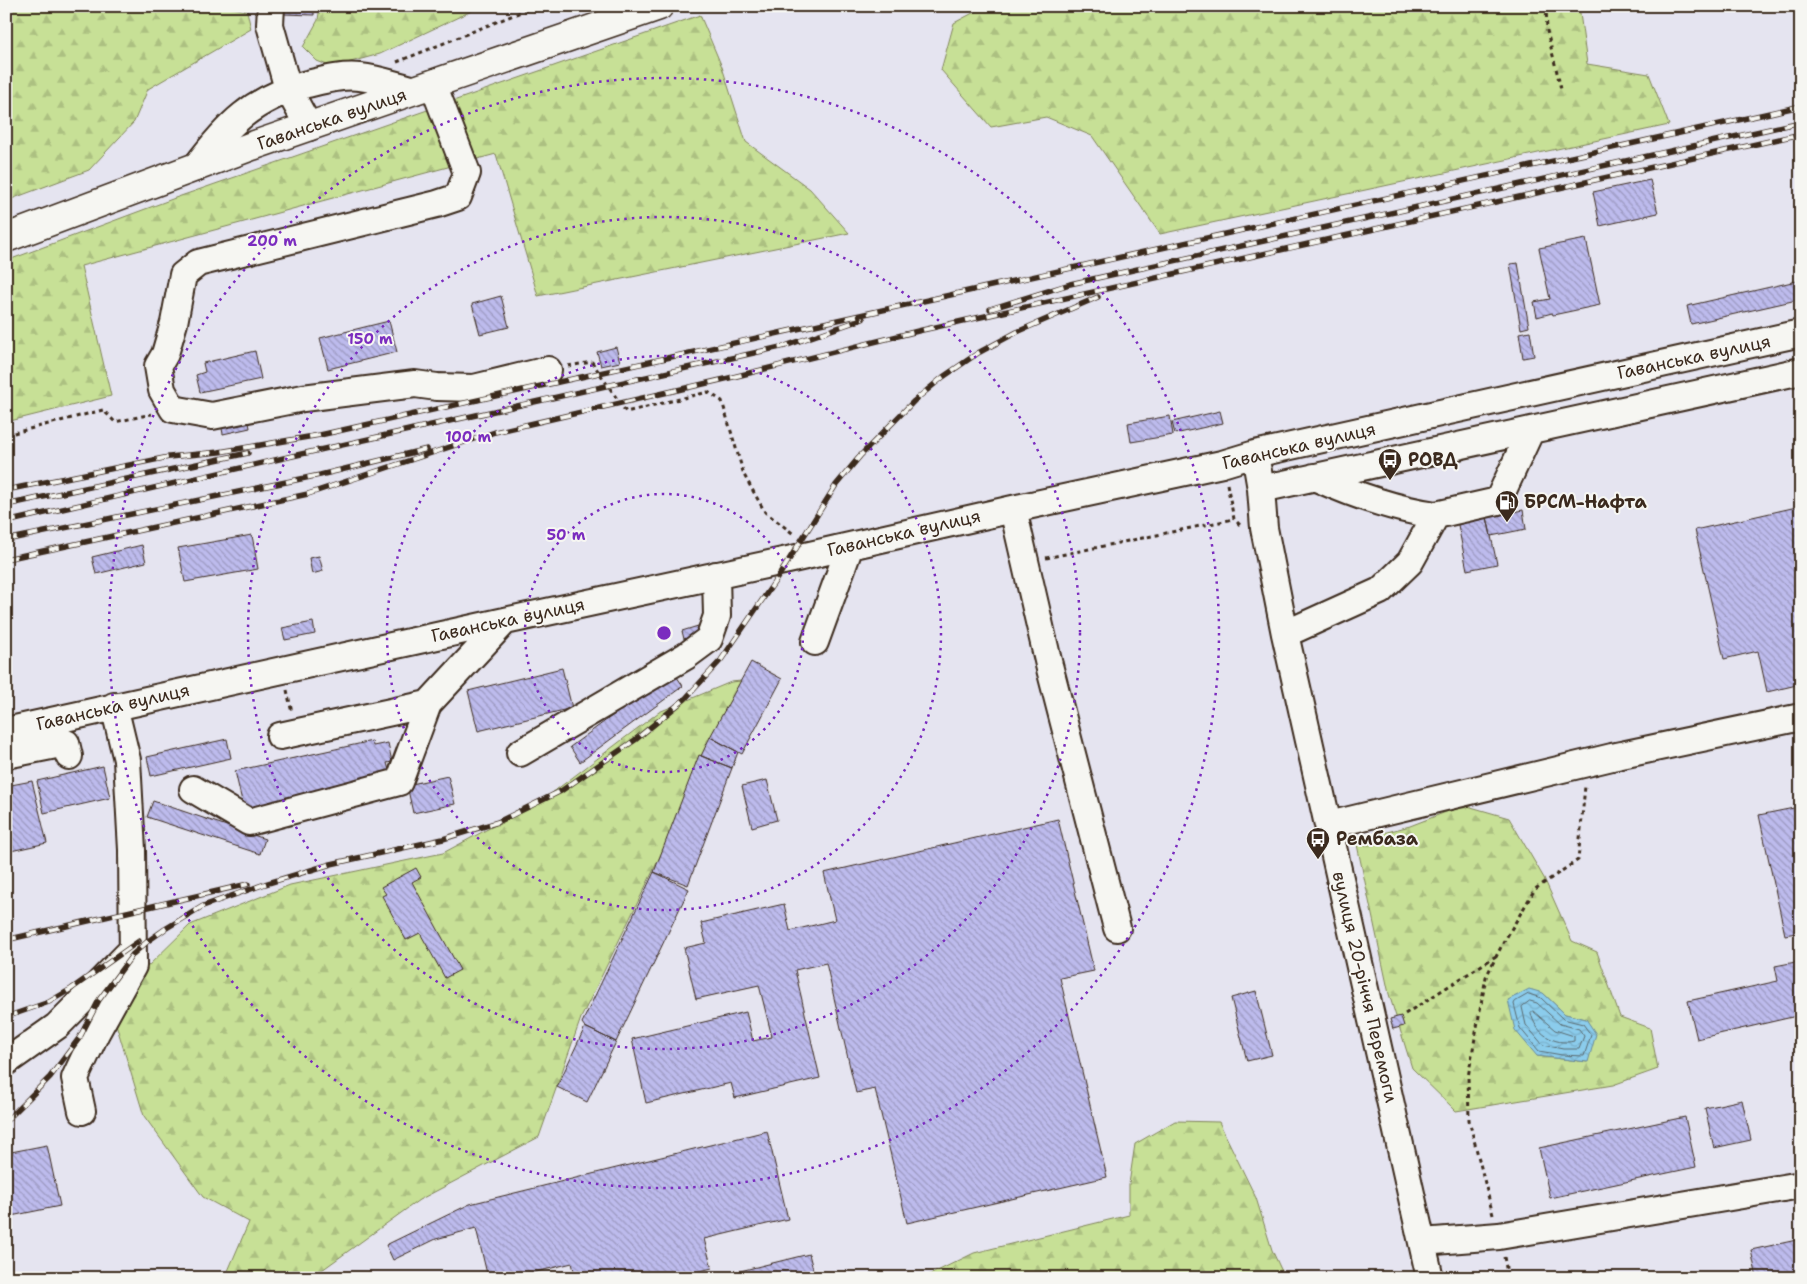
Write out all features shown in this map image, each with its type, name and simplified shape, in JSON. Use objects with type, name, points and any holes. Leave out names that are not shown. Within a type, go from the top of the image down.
[{"type":"main road","name":"Гаванська вулиця","points":[[6,238],[252,146],[659,6]]},
{"type":"street","points":[[271,6],[270,25],[288,89],[309,127]]},
{"type":"street","points":[[195,168],[218,138],[246,112],[265,99],[288,89],[327,78],[359,77],[425,87],[467,173],[458,197],[438,204],[198,263],[183,275],[174,323],[165,354],[158,366],[162,390],[173,410],[212,416],[303,398],[415,384],[437,387],[474,388],[548,370]]},
{"type":"street","name":"Гаванська вулиця","points":[[6,731],[850,546],[1012,508],[1222,464],[1255,454],[1801,333]]},
{"type":"street","name":"Гаванська вулиця","points":[[1261,489],[1801,371]]},
{"type":"street","points":[[1314,478],[1342,490],[1400,509],[1436,515],[1498,501],[1532,430]]},
{"type":"street","name":"вулиця 20-річчя Перемоги","points":[[1255,454],[1261,489],[1264,528],[1285,634],[1430,1278]]},
{"type":"street","points":[[1012,508],[1049,665],[1117,928]]},
{"type":"street","points":[[1285,634],[1380,591],[1410,562],[1436,515]]},
{"type":"street","points":[[815,642],[850,546]]},
{"type":"street","points":[[520,753],[686,656],[709,639],[717,616],[716,575]]},
{"type":"street","points":[[193,789],[249,822],[399,782],[428,704],[506,620]]},
{"type":"street","points":[[280,736],[428,704]]},
{"type":"street","points":[[82,1110],[75,1078],[96,1033],[133,966],[132,850],[127,760],[114,706]]},
{"type":"street","points":[[1328,825],[1588,763],[1801,717]]},
{"type":"street","points":[[6,755],[66,743],[69,756]]},
{"type":"street","points":[[6,1062],[57,1026],[133,949]]},
{"type":"street","points":[[1422,1242],[1499,1236],[1801,1186]]},
{"type":"path","points":[[394,63],[536,6]]},
{"type":"path","points":[[1546,6],[1547,31],[1561,89]]},
{"type":"path","points":[[548,370],[592,362],[626,412],[708,392],[722,401],[744,475],[765,512],[818,553]]},
{"type":"path","points":[[6,435],[103,410],[115,422],[173,410]]},
{"type":"path","points":[[1025,562],[1234,519]]},
{"type":"path","points":[[289,701],[291,709]]},
{"type":"path","points":[[1508,1278],[1469,1120],[1468,1077],[1486,977],[1496,956],[1535,889],[1578,860],[1588,763]]},
{"type":"path","points":[[1404,1014],[1496,956]]},
{"type":"green space","points":[[6,6],[223,6],[247,11],[251,29],[148,89],[134,122],[89,170],[6,201]]},
{"type":"green space","points":[[320,6],[482,6],[380,54],[343,64],[327,65],[317,61],[303,47],[318,20]]},
{"type":"green space","points":[[986,6],[1579,6],[1587,64],[1649,74],[1669,125],[1160,234],[1092,136],[1046,117],[991,127],[941,70],[954,23]]},
{"type":"green space","points":[[700,15],[722,67],[746,142],[810,189],[849,233],[538,296],[496,154],[81,266],[111,396],[6,422],[6,261],[175,198]]},
{"type":"green space","points":[[741,681],[655,867],[581,1018],[539,1137],[419,1200],[311,1278],[225,1278],[249,1222],[203,1197],[144,1116],[116,1024],[143,971],[190,925],[290,885],[443,853],[544,799],[659,712],[731,682]]},
{"type":"green space","points":[[1464,805],[1509,818],[1544,878],[1572,941],[1597,952],[1620,1017],[1650,1028],[1658,1069],[1613,1085],[1456,1111],[1412,1068],[1389,994],[1356,840],[1410,826]],"holes":[[[1543,993],[1565,1014],[1586,1019],[1587,1062],[1537,1056]]]},
{"type":"green space","points":[[1175,1121],[1219,1122],[1256,1198],[1272,1250],[1285,1278],[923,1278],[974,1253],[1129,1215],[1129,1184],[1135,1144]]},
{"type":"water","points":[[1529,989],[1543,993],[1565,1014],[1586,1019],[1596,1034],[1588,1062],[1537,1056],[1515,1030],[1508,1000]]},
{"type":"building","points":[[285,6],[314,6],[314,15],[284,14]]},
{"type":"building","points":[[1650,180],[1658,213],[1600,226],[1593,192]]},
{"type":"building","points":[[1586,239],[1600,305],[1537,317],[1534,302],[1550,299],[1539,248]]},
{"type":"building","points":[[1518,263],[1529,327],[1521,329],[1510,264]]},
{"type":"building","points":[[1801,280],[1801,299],[1691,324],[1687,306]]},
{"type":"building","points":[[501,296],[509,327],[480,334],[472,304]]},
{"type":"building","points":[[389,321],[397,352],[328,369],[320,338]]},
{"type":"building","points":[[1530,331],[1534,356],[1523,358],[1519,333]]},
{"type":"building","points":[[616,347],[620,362],[601,366],[597,352]]},
{"type":"building","points":[[255,351],[261,379],[200,392],[196,375],[205,372],[203,363]]},
{"type":"building","points":[[1220,411],[1223,423],[1175,434],[1172,422]]},
{"type":"building","points":[[1170,416],[1173,435],[1131,442],[1128,423]]},
{"type":"building","points":[[248,417],[250,428],[223,434],[221,423]]},
{"type":"building","points":[[1482,494],[1497,564],[1467,570],[1453,500]]},
{"type":"building","points":[[1801,506],[1801,684],[1767,692],[1758,651],[1724,659],[1695,530]]},
{"type":"building","name":"БРСМ-Нафта","points":[[1523,510],[1526,529],[1491,536],[1487,517]]},
{"type":"building","points":[[252,535],[258,569],[185,582],[178,548]]},
{"type":"building","points":[[142,545],[146,562],[96,574],[92,557]]},
{"type":"building","points":[[319,556],[323,571],[312,574],[309,558]]},
{"type":"building","points":[[313,622],[315,634],[285,640],[282,628]]},
{"type":"building","points":[[698,626],[700,635],[684,639],[682,631]]},
{"type":"building","points":[[751,662],[782,679],[742,754],[710,737]]},
{"type":"building","points":[[562,668],[572,708],[478,731],[468,691]]},
{"type":"building","points":[[673,671],[683,686],[580,762],[570,747]]},
{"type":"building","points":[[710,737],[738,752],[732,768],[701,756]]},
{"type":"building","points":[[227,739],[231,758],[151,776],[147,757]]},
{"type":"building","points":[[372,741],[373,746],[388,743],[392,762],[387,763],[391,778],[244,810],[235,771]]},
{"type":"building","points":[[699,755],[732,768],[688,885],[654,872]]},
{"type":"building","points":[[103,766],[110,798],[44,813],[37,781]]},
{"type":"building","points":[[448,776],[455,804],[413,813],[407,785]]},
{"type":"building","points":[[767,780],[777,820],[752,827],[742,786]]},
{"type":"building","points":[[32,781],[47,843],[6,852],[6,786]]},
{"type":"building","points":[[1801,793],[1801,932],[1785,935],[1759,815],[1799,807],[1797,794]]},
{"type":"building","points":[[153,801],[265,839],[260,854],[147,817]]},
{"type":"building","points":[[1058,819],[1094,971],[1060,978],[1107,1177],[907,1223],[875,1089],[856,1093],[826,963],[795,970],[820,1078],[735,1098],[731,1083],[646,1103],[632,1039],[746,1012],[753,1041],[772,1037],[759,985],[696,999],[684,948],[706,943],[701,923],[784,904],[790,931],[835,920],[824,873]]},
{"type":"building","points":[[416,868],[421,877],[412,882],[460,970],[445,978],[420,933],[406,940],[382,896],[386,894],[381,887]]},
{"type":"building","points":[[654,872],[689,889],[616,1042],[585,1027],[582,1023]]},
{"type":"building","points":[[1801,961],[1801,1015],[1697,1039],[1688,1001],[1778,981],[1775,966]]},
{"type":"building","points":[[1256,991],[1272,1055],[1247,1061],[1231,998]]},
{"type":"building","points":[[1401,1016],[1404,1026],[1393,1029],[1390,1019]]},
{"type":"building","points":[[585,1027],[616,1042],[587,1102],[557,1087]]},
{"type":"building","points":[[1742,1100],[1751,1140],[1714,1148],[1705,1108]]},
{"type":"building","points":[[1685,1117],[1696,1167],[1550,1198],[1539,1148]]},
{"type":"building","points":[[767,1131],[788,1219],[704,1239],[712,1268],[673,1278],[576,1278],[572,1263],[512,1278],[488,1278],[476,1228],[436,1239],[393,1260],[386,1245],[470,1204]]},
{"type":"building","points":[[47,1145],[60,1206],[6,1217],[6,1153]]},
{"type":"building","points":[[1801,1239],[1801,1278],[1757,1278],[1751,1250]]},
{"type":"building","points":[[809,1254],[815,1277],[712,1278]]},
{"type":"railway","points":[[6,490],[169,457],[219,452],[320,435],[1801,106]]},
{"type":"railway","points":[[990,309],[1070,284],[1801,122]]},
{"type":"railway","points":[[6,559],[308,494],[495,432],[725,379],[918,331],[1801,134]]},
{"type":"railway","points":[[6,1121],[50,1077],[80,1037],[99,1000],[133,954],[165,929],[203,906],[265,884],[331,864],[443,839],[498,822],[561,791],[635,740],[685,699],[721,660],[780,574],[836,485],[861,455],[914,401],[943,377],[978,353],[1017,332],[1098,297]]},
{"type":"railway","points":[[6,522],[785,346],[863,319]]},
{"type":"railway","points":[[6,540],[320,475],[427,449]]},
{"type":"railway","points":[[6,505],[248,453]]},
{"type":"railway","points":[[6,940],[248,884]]},
{"type":"railway","points":[[6,1017],[49,1002],[71,989],[139,941]]},
{"type":"place","name":"РОВД","points":[[1390,481]]},
{"type":"place","name":"БРСМ-Нафта","points":[[1507,523]]},
{"type":"place","name":"Рембаза","points":[[1318,860]]}]
